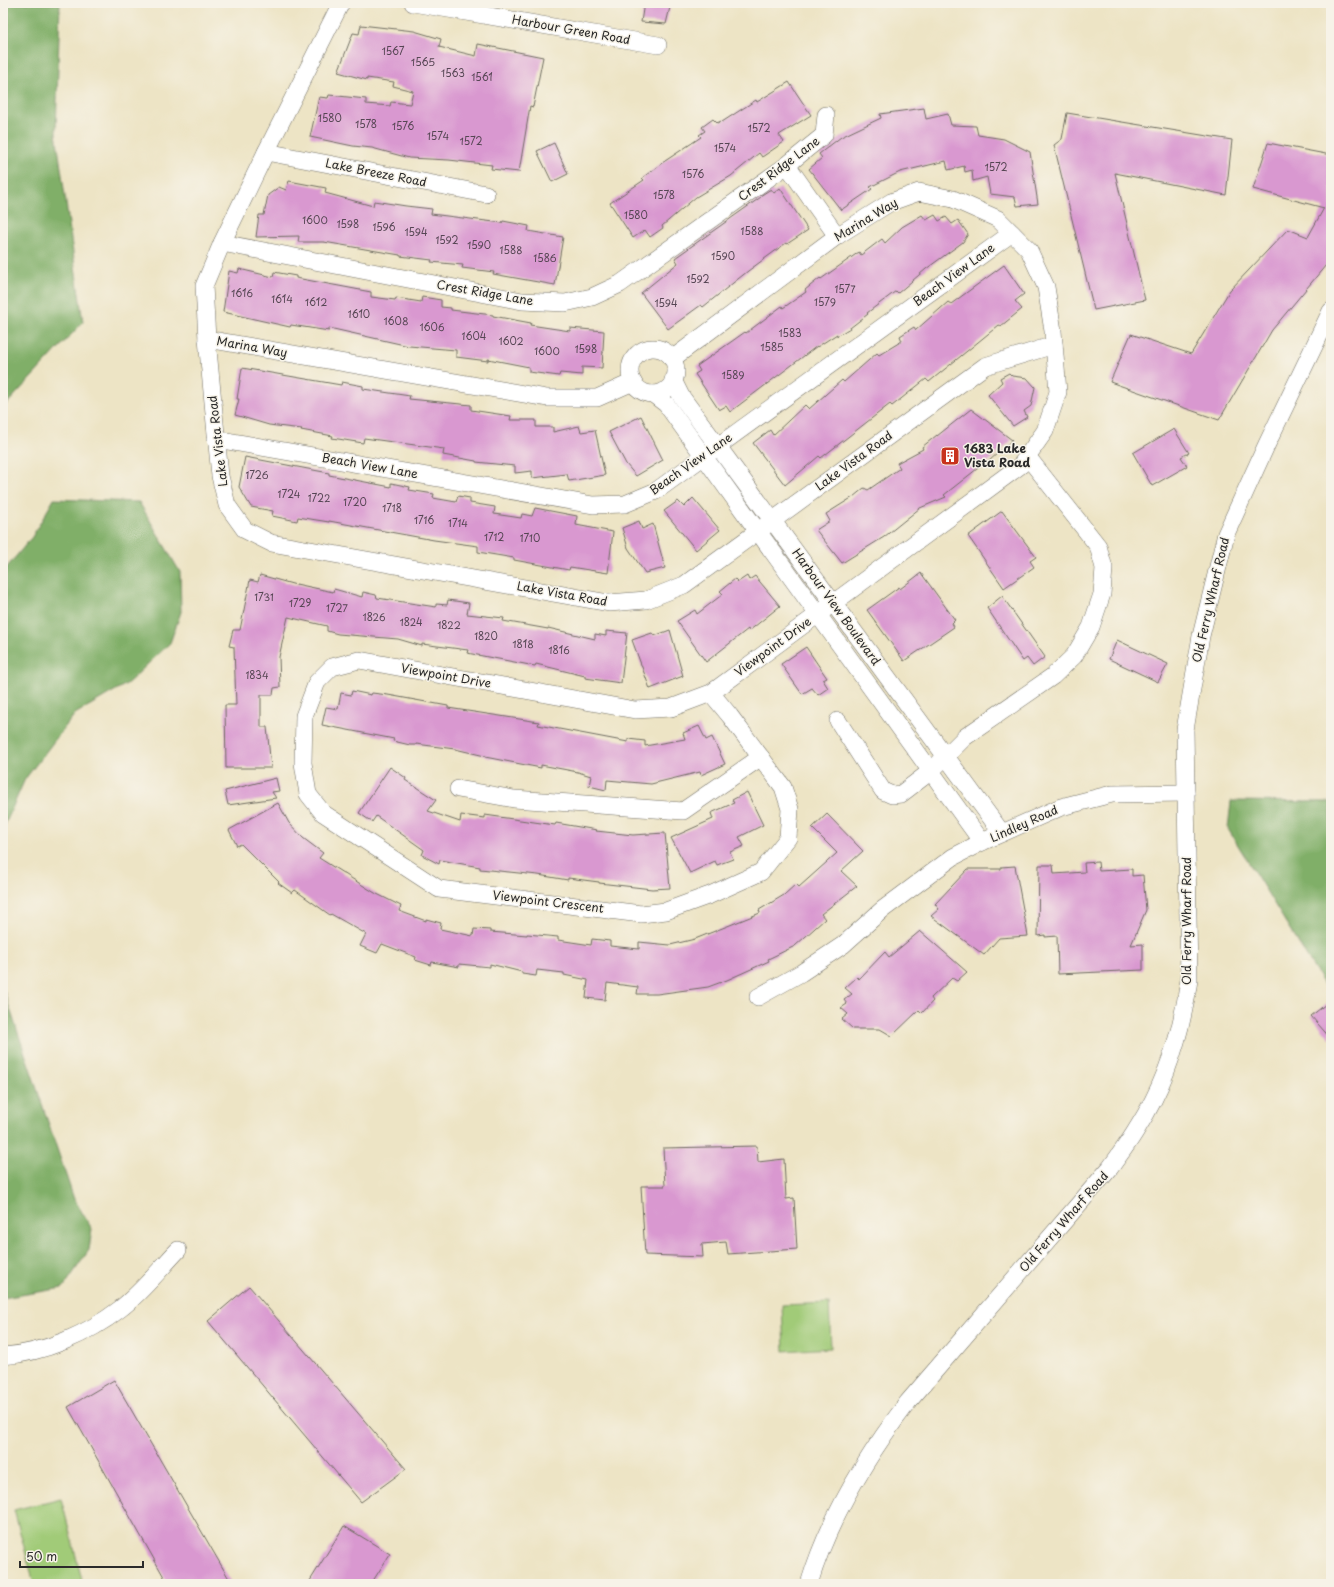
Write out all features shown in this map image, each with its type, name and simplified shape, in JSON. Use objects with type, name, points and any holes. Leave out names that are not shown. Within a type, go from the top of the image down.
[{"type":"street","name":"Marina Way","points":[[341,3],[266,152],[222,243],[204,286],[207,339],[547,398],[597,398],[633,382]]},
{"type":"street","name":"Harbour Green Road","points":[[413,3],[658,45]]},
{"type":"street","name":"Crest Ridge Lane","points":[[222,243],[522,301],[565,303],[592,297],[620,284],[787,165],[824,135],[826,116]]},
{"type":"street","name":"Lake Breeze Road","points":[[266,152],[486,194]]},
{"type":"street","points":[[787,165],[838,236]]},
{"type":"street","name":"Marina Way","points":[[672,359],[838,236],[890,202],[919,192],[953,199],[998,219],[1030,250],[1046,287],[1054,345]]},
{"type":"street","name":"Beach View Lane","points":[[216,439],[593,505],[625,504],[656,491],[1012,233]]},
{"type":"street","name":"Old Ferry Wharf Road","points":[[809,1584],[828,1535],[841,1507],[870,1455],[888,1428],[913,1396],[1110,1168],[1138,1126],[1152,1101],[1176,1043],[1185,1010],[1189,980],[1185,730],[1201,636],[1226,534],[1266,446],[1331,311]]},
{"type":"street","name":"Lake Vista Road","points":[[207,339],[220,476],[227,505],[245,530],[271,543],[610,603],[646,600],[684,585],[985,366],[1054,345]]},
{"type":"street","name":"Viewpoint Drive","points":[[359,660],[635,710],[671,708],[711,693],[1021,465],[1045,431],[1058,392],[1054,345]]},
{"type":"street","points":[[652,348],[660,349],[667,353],[672,359],[676,373],[673,380],[668,388],[661,392],[653,394],[645,392],[638,388],[633,382],[630,370],[633,359],[638,353],[644,350],[652,348]]},
{"type":"street","name":"Harbour View Boulevard","points":[[673,380],[681,396],[1002,833]]},
{"type":"street","name":"Harbour View Boulevard","points":[[653,394],[666,404],[982,842]]},
{"type":"street","points":[[838,721],[883,791],[892,795],[901,794],[931,771],[965,737],[1053,676],[1074,656],[1091,627],[1102,594],[1104,568],[1098,546],[1027,456]]},
{"type":"street","name":"Viewpoint Crescent","points":[[359,660],[332,668],[317,682],[304,716],[303,763],[308,794],[323,813],[439,889],[641,914],[666,912],[710,896],[761,872],[788,838],[790,809],[783,787],[711,693]]},
{"type":"street","points":[[458,789],[514,799],[617,805],[683,811],[760,757]]},
{"type":"street","name":"Lindley Road","points":[[758,997],[801,973],[843,945],[882,910],[953,857],[982,842],[1061,807],[1112,794],[1186,793]]},
{"type":"street","points":[[3,1356],[20,1355],[55,1344],[91,1328],[120,1309],[142,1289],[178,1250]]},
{"type":"green space","points":[[3,3],[60,3],[56,133],[83,322],[3,408]]},
{"type":"green space","points":[[54,499],[139,502],[180,572],[181,612],[170,643],[128,683],[75,714],[25,779],[3,829],[3,572],[32,537]]},
{"type":"green space","points":[[1231,801],[1331,802],[1331,996],[1228,829]]},
{"type":"green space","points":[[3,988],[74,1199],[92,1229],[89,1250],[63,1288],[3,1298]]},
{"type":"green space","points":[[829,1303],[831,1348],[784,1351],[782,1305]]},
{"type":"green space","points":[[61,1498],[83,1584],[34,1584],[14,1510]]},
{"type":"building","points":[[644,3],[671,3],[666,24],[641,22]]},
{"type":"building","points":[[361,25],[414,31],[441,39],[439,47],[476,56],[478,44],[543,57],[533,107],[530,106],[519,172],[491,169],[492,165],[449,160],[409,158],[372,148],[353,146],[310,137],[319,97],[328,98],[329,95],[366,99],[366,104],[390,106],[391,102],[410,104],[413,91],[393,86],[394,82],[367,78],[367,80],[338,72],[353,33],[359,34]]},
{"type":"building","points":[[789,82],[811,115],[779,135],[784,142],[762,157],[759,153],[731,176],[696,197],[662,226],[663,228],[650,237],[645,230],[633,238],[610,203],[644,180],[642,178],[662,163],[701,137],[699,135],[705,131],[702,127],[713,119],[717,123],[722,122],[756,100],[757,102]]},
{"type":"building","points":[[924,108],[926,119],[948,114],[951,125],[976,126],[978,135],[1004,139],[1030,152],[1038,204],[1017,206],[1015,197],[990,194],[987,177],[973,181],[972,170],[965,172],[964,166],[948,170],[946,161],[900,172],[870,187],[872,189],[841,210],[809,169],[822,158],[819,154],[841,137],[881,118],[880,114]]},
{"type":"building","points":[[1067,113],[1232,140],[1226,195],[1115,173],[1145,300],[1094,310],[1054,145],[1062,139]]},
{"type":"building","points":[[554,143],[568,174],[552,182],[537,151]]},
{"type":"building","points":[[1268,143],[1331,155],[1331,259],[1272,330],[1219,420],[1110,382],[1131,334],[1191,354],[1230,290],[1288,229],[1308,237],[1324,208],[1253,189]]},
{"type":"building","points":[[289,181],[326,188],[325,193],[373,206],[374,201],[432,209],[431,214],[502,223],[503,221],[529,226],[528,231],[563,237],[555,285],[493,274],[494,272],[462,268],[463,265],[431,262],[432,260],[400,256],[324,242],[298,242],[299,236],[256,237],[259,215],[264,215],[268,195],[279,187],[286,190]]},
{"type":"building","points":[[780,188],[808,230],[787,244],[786,243],[703,307],[701,305],[668,329],[641,293],[678,263],[675,258],[761,197],[760,196],[771,189],[774,193]]},
{"type":"building","points":[[922,215],[926,220],[935,215],[939,221],[946,217],[952,224],[958,220],[968,234],[963,242],[926,269],[898,293],[896,291],[867,313],[868,314],[850,328],[817,346],[730,412],[726,406],[719,410],[695,374],[700,371],[697,366],[745,332],[746,333],[782,306],[783,308],[806,292],[805,290],[820,278],[821,279],[859,252],[861,255],[882,239],[885,243],[902,227]]},
{"type":"building","points":[[1004,265],[1024,294],[1015,301],[1022,309],[1001,326],[999,325],[929,382],[926,379],[892,406],[890,404],[821,458],[819,456],[785,485],[753,443],[770,430],[773,435],[805,405],[809,409],[842,380],[844,382],[877,353],[879,355],[902,341],[900,336],[914,327],[916,330],[948,302],[951,304]]},
{"type":"building","points":[[239,269],[273,277],[274,272],[296,276],[296,278],[371,292],[371,297],[395,300],[396,298],[421,302],[422,297],[441,300],[441,307],[451,308],[451,310],[493,315],[531,323],[530,325],[570,331],[570,328],[604,331],[602,368],[582,367],[582,375],[560,373],[559,376],[529,372],[529,367],[488,359],[488,361],[456,357],[456,350],[409,346],[329,328],[329,331],[291,325],[290,327],[223,312],[229,271],[238,273]]},
{"type":"building","points":[[242,368],[341,385],[342,382],[363,386],[363,389],[410,396],[409,399],[471,405],[471,410],[511,416],[510,420],[536,420],[536,427],[553,427],[553,432],[579,426],[581,432],[595,430],[605,475],[569,481],[567,474],[532,478],[532,471],[515,473],[515,466],[476,462],[443,455],[444,449],[364,438],[363,443],[332,438],[333,436],[301,430],[302,429],[269,425],[235,415],[239,399],[237,399]]},
{"type":"building","points":[[1009,373],[1012,376],[1027,378],[1035,387],[1031,406],[1024,411],[1027,417],[1013,426],[988,395],[1002,382],[1000,378]]},
{"type":"building","points":[[971,409],[1012,440],[988,462],[987,461],[944,495],[946,497],[920,508],[884,537],[842,563],[816,530],[830,521],[826,514],[853,497],[864,488],[868,490],[900,468],[897,463],[923,449],[922,447]]},
{"type":"building","points":[[641,416],[663,460],[636,476],[626,464],[609,432]]},
{"type":"building","points":[[1174,429],[1189,453],[1181,457],[1187,466],[1152,486],[1133,453]]},
{"type":"building","points":[[245,457],[329,473],[329,475],[391,487],[391,483],[410,487],[409,490],[434,494],[433,498],[456,502],[458,496],[470,498],[470,503],[495,507],[494,514],[521,518],[522,514],[532,516],[535,508],[577,516],[576,525],[613,532],[608,573],[570,567],[569,570],[514,560],[514,558],[478,552],[478,546],[434,540],[329,521],[298,517],[297,521],[272,516],[273,511],[251,507],[239,487]]},
{"type":"building","points":[[693,498],[720,530],[696,550],[664,511],[678,501],[684,507]]},
{"type":"building","points":[[1002,511],[1036,557],[1030,561],[1034,567],[1004,588],[968,536]]},
{"type":"building","points":[[639,521],[642,529],[653,524],[665,568],[645,573],[628,548],[622,528]]},
{"type":"building","points":[[921,573],[955,620],[952,623],[954,627],[904,661],[867,610],[899,587],[900,589]]},
{"type":"building","points":[[260,575],[296,585],[333,592],[334,589],[362,597],[363,592],[376,595],[377,598],[436,607],[436,604],[447,605],[448,600],[469,603],[467,614],[504,618],[503,621],[548,628],[595,639],[595,634],[606,636],[606,631],[627,633],[621,683],[585,678],[585,676],[536,664],[535,666],[467,653],[468,650],[422,644],[422,646],[398,639],[338,634],[327,631],[327,626],[288,617],[279,657],[280,687],[274,688],[273,695],[261,695],[261,727],[267,727],[271,768],[226,768],[225,705],[236,705],[234,647],[229,646],[233,630],[240,630],[250,580],[258,582]]},
{"type":"building","points":[[747,576],[749,580],[755,576],[780,606],[749,631],[748,629],[706,662],[677,621],[695,610],[697,614],[723,594],[720,591],[735,579],[738,582]]},
{"type":"building","points":[[1002,596],[1045,657],[1033,666],[1027,658],[1023,661],[987,608]]},
{"type":"building","points":[[670,630],[683,676],[650,689],[632,640],[652,633],[654,636]]},
{"type":"building","points":[[1117,640],[1168,664],[1158,682],[1109,659]]},
{"type":"building","points":[[806,647],[827,678],[823,680],[828,688],[818,695],[812,688],[802,694],[781,664]]},
{"type":"building","points":[[352,691],[371,695],[372,693],[388,695],[448,706],[448,708],[539,722],[538,725],[628,742],[628,739],[645,741],[645,746],[685,739],[683,733],[699,726],[706,740],[712,737],[725,764],[701,775],[700,772],[651,784],[607,780],[606,790],[589,786],[591,776],[578,772],[541,765],[541,768],[485,757],[455,749],[416,744],[410,745],[393,741],[394,739],[322,725],[326,707],[338,709],[341,693],[351,695]]},
{"type":"building","points":[[390,767],[406,778],[405,780],[436,800],[428,811],[460,822],[461,815],[485,818],[485,815],[555,825],[556,823],[597,830],[596,831],[633,835],[665,833],[670,888],[652,889],[568,878],[568,880],[538,875],[480,869],[480,867],[440,860],[439,864],[422,855],[424,850],[376,816],[372,822],[359,813]]},
{"type":"building","points":[[276,778],[279,791],[272,792],[276,798],[228,805],[225,791]]},
{"type":"building","points":[[747,792],[763,825],[739,837],[744,846],[730,852],[733,859],[717,865],[715,861],[690,873],[671,838],[713,819],[711,813],[734,803],[732,800]]},
{"type":"building","points":[[278,803],[289,823],[303,838],[323,853],[319,858],[375,893],[401,906],[399,911],[426,921],[426,919],[441,923],[440,929],[473,936],[474,929],[490,930],[490,932],[558,937],[558,940],[591,945],[592,939],[610,941],[610,946],[639,949],[639,942],[670,945],[695,939],[760,913],[759,910],[784,895],[796,884],[799,887],[837,853],[812,828],[827,814],[863,851],[841,871],[857,886],[821,914],[825,919],[795,946],[768,959],[769,961],[708,987],[657,994],[637,994],[638,987],[607,983],[605,1000],[586,998],[588,980],[564,975],[564,973],[537,970],[536,976],[522,974],[522,972],[490,964],[490,967],[459,964],[459,967],[432,962],[431,965],[415,960],[416,957],[382,944],[377,953],[360,946],[366,934],[331,914],[330,915],[295,890],[292,893],[278,883],[279,882],[241,844],[237,846],[229,830]]},
{"type":"building","points":[[1098,862],[1099,871],[1132,869],[1132,876],[1143,875],[1146,910],[1131,945],[1143,944],[1143,970],[1058,974],[1057,936],[1038,936],[1039,865],[1053,865],[1054,874],[1085,872],[1084,863]]},
{"type":"building","points":[[1015,866],[1028,936],[999,938],[984,955],[931,916],[939,909],[935,904],[968,869],[1001,869],[1001,867]]},
{"type":"building","points":[[920,931],[967,972],[957,981],[952,978],[931,998],[933,1001],[922,1013],[919,1010],[892,1036],[880,1029],[853,1029],[842,1019],[848,1014],[841,1008],[847,1004],[844,1000],[852,994],[845,988],[857,977],[859,979],[885,952],[889,957]]},
{"type":"building","points":[[1331,1000],[1331,1039],[1311,1016]]},
{"type":"building","points":[[757,1146],[758,1162],[784,1159],[786,1199],[794,1198],[797,1249],[728,1254],[726,1242],[702,1244],[703,1257],[645,1255],[641,1186],[665,1186],[663,1148]]},
{"type":"building","points":[[249,1286],[406,1469],[361,1502],[208,1321]]},
{"type":"building","points":[[114,1380],[232,1584],[168,1584],[68,1407]]},
{"type":"building","points":[[344,1526],[390,1554],[371,1584],[308,1584]]},
{"type":"place","name":"1683 Lake Vista Road","points":[[950,456]]}]
